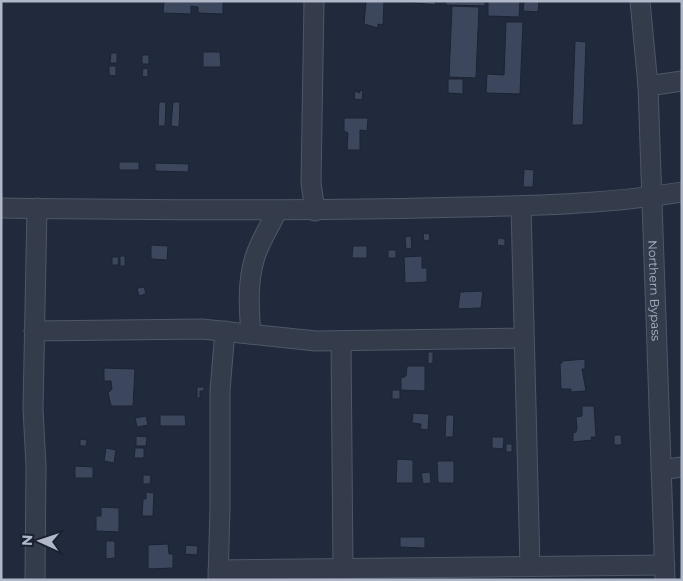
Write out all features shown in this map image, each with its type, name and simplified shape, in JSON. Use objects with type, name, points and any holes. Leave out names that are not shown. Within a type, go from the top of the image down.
[{"type":"street","points":[[314,1],[311,183],[315,211]]},
{"type":"street","name":"Northern Bypass","points":[[640,1],[648,86],[665,572]]},
{"type":"street","points":[[648,86],[682,81]]},
{"type":"street","points":[[1,208],[315,211],[520,206],[652,197],[682,192]]},
{"type":"street","points":[[520,206],[530,566]]},
{"type":"street","points":[[35,580],[34,331],[37,208]]},
{"type":"street","points":[[250,334],[249,296],[251,272],[259,247],[277,211]]},
{"type":"street","points":[[34,331],[225,331],[316,341],[523,338]]},
{"type":"street","points":[[225,331],[219,398],[220,508],[218,575],[343,568],[530,566],[665,572]]},
{"type":"street","points":[[341,341],[343,568]]},
{"type":"street","points":[[661,470],[682,466]]},
{"type":"building","points":[[164,1],[223,1],[223,14],[198,13],[198,7],[191,6],[191,14],[163,13]]},
{"type":"building","points":[[366,1],[384,1],[383,25],[378,24],[378,28],[364,24]]},
{"type":"building","points":[[398,1],[436,1],[435,5]]},
{"type":"building","points":[[446,1],[485,1],[485,6],[446,5]]},
{"type":"building","points":[[488,1],[520,1],[519,17],[488,16]]},
{"type":"building","points":[[524,1],[539,1],[538,12],[523,11]]},
{"type":"building","points":[[452,6],[479,7],[476,78],[449,77]]},
{"type":"building","points":[[506,22],[523,22],[520,94],[486,93],[487,74],[504,75]]},
{"type":"building","points":[[575,41],[586,42],[583,125],[572,125]]},
{"type":"building","points":[[203,52],[220,52],[221,67],[203,67]]},
{"type":"building","points":[[111,53],[117,53],[117,63],[110,63]]},
{"type":"building","points":[[142,55],[149,55],[149,64],[142,64]]},
{"type":"building","points":[[109,66],[116,66],[116,76],[109,75]]},
{"type":"building","points":[[143,68],[148,69],[148,77],[142,76]]},
{"type":"building","points":[[448,79],[463,79],[463,94],[448,93]]},
{"type":"building","points":[[360,90],[363,91],[362,100],[354,99],[355,91],[360,93]]},
{"type":"building","points":[[159,102],[166,102],[165,126],[158,126]]},
{"type":"building","points":[[173,102],[180,102],[179,127],[171,126]]},
{"type":"building","points":[[344,118],[368,118],[367,131],[360,130],[360,150],[347,150],[348,133],[344,131]]},
{"type":"building","points":[[119,162],[139,162],[139,170],[119,170]]},
{"type":"building","points":[[155,163],[189,164],[188,172],[155,171]]},
{"type":"building","points":[[524,169],[534,170],[533,187],[523,187]]},
{"type":"building","points":[[429,233],[430,240],[424,241],[423,234]]},
{"type":"building","points":[[411,236],[412,248],[406,249],[405,237]]},
{"type":"building","points":[[498,238],[505,239],[505,246],[497,245]]},
{"type":"building","points":[[151,245],[168,246],[167,260],[151,259]]},
{"type":"building","points":[[353,246],[367,246],[367,258],[352,258]]},
{"type":"building","points":[[388,250],[396,250],[396,258],[388,258]]},
{"type":"building","points":[[120,256],[125,256],[125,266],[120,266]]},
{"type":"building","points":[[422,256],[422,268],[427,268],[427,282],[405,283],[404,257]]},
{"type":"building","points":[[112,257],[119,257],[118,265],[112,265]]},
{"type":"building","points":[[144,287],[146,294],[139,296],[137,288]]},
{"type":"building","points":[[483,291],[481,308],[458,309],[460,292]]},
{"type":"building","points":[[428,352],[433,352],[433,363],[428,364]]},
{"type":"building","points":[[585,359],[585,369],[582,369],[586,391],[571,392],[571,389],[561,389],[560,363],[562,361]]},
{"type":"building","points":[[407,366],[425,366],[425,391],[401,390],[401,378],[406,376]]},
{"type":"building","points":[[104,368],[135,369],[133,406],[111,406],[108,393],[112,389],[111,381],[104,381]]},
{"type":"building","points":[[197,387],[204,387],[204,391],[200,391],[200,398],[197,398]]},
{"type":"building","points":[[392,390],[400,390],[400,399],[392,399]]},
{"type":"building","points":[[582,406],[594,406],[596,437],[591,437],[592,440],[573,442],[573,433],[576,432],[577,428],[576,417],[582,416]]},
{"type":"building","points":[[413,413],[429,414],[428,430],[420,429],[421,424],[412,423]]},
{"type":"building","points":[[160,415],[185,415],[186,426],[160,426]]},
{"type":"building","points":[[446,415],[454,415],[453,437],[445,437]]},
{"type":"building","points":[[146,416],[148,425],[137,427],[135,418]]},
{"type":"building","points":[[614,435],[621,435],[622,445],[614,445]]},
{"type":"building","points":[[136,436],[147,437],[146,446],[136,446]]},
{"type":"building","points":[[492,437],[504,437],[503,449],[492,448]]},
{"type":"building","points":[[80,439],[87,440],[86,446],[80,446]]},
{"type":"building","points":[[506,444],[512,444],[512,452],[506,452]]},
{"type":"building","points":[[106,448],[116,450],[114,463],[104,461]]},
{"type":"building","points":[[135,448],[144,448],[144,458],[134,458]]},
{"type":"building","points":[[397,459],[413,460],[413,483],[396,483]]},
{"type":"building","points":[[437,461],[454,461],[454,483],[438,483]]},
{"type":"building","points":[[75,466],[93,467],[93,478],[75,478]]},
{"type":"building","points":[[430,472],[431,483],[423,484],[421,473]]},
{"type":"building","points":[[143,475],[151,475],[150,484],[143,484]]},
{"type":"building","points":[[146,492],[154,493],[153,516],[142,516],[143,499],[146,499]]},
{"type":"building","points":[[101,507],[119,508],[119,532],[96,531],[96,516],[101,516]]},
{"type":"building","points":[[400,537],[425,537],[425,548],[400,547]]},
{"type":"building","points":[[106,541],[115,541],[115,558],[106,559]]},
{"type":"building","points":[[168,544],[169,554],[173,554],[173,568],[148,569],[148,545]]},
{"type":"building","points":[[186,545],[198,546],[197,555],[185,554]]}]
